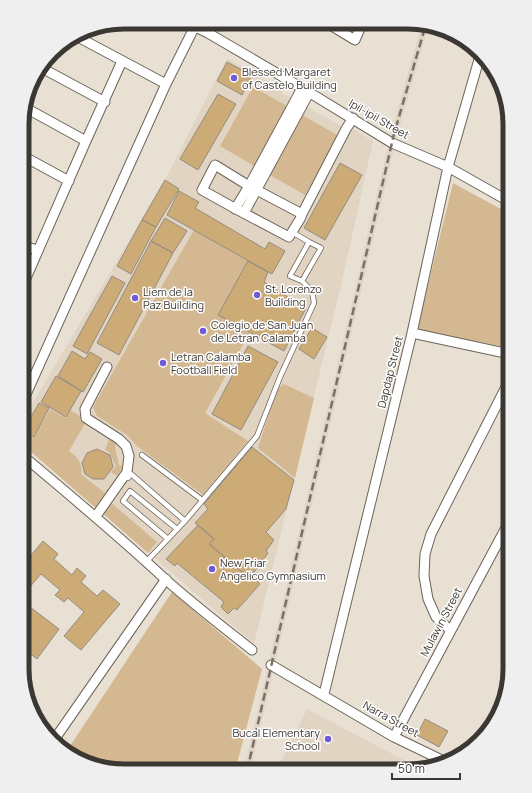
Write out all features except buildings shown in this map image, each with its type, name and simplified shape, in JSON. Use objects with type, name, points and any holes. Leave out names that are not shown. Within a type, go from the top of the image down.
[{"type":"street","points":[[29,388],[166,84],[194,29]]},
{"type":"street","name":"Ipil-ipil Street","points":[[197,29],[208,33],[306,90],[392,143],[448,167],[503,198]]},
{"type":"street","points":[[208,33],[210,29]]},
{"type":"street","points":[[337,29],[355,40],[360,29]]},
{"type":"street","points":[[82,39],[166,84]]},
{"type":"street","points":[[29,271],[122,61]]},
{"type":"street","name":"Dapdap Street","points":[[324,694],[412,333],[448,167],[479,61]]},
{"type":"street","points":[[46,70],[104,102]]},
{"type":"street","points":[[235,209],[252,188],[306,90]]},
{"type":"street","points":[[30,110],[86,141]]},
{"type":"street","points":[[302,214],[252,188],[215,165],[202,190],[288,237],[302,214],[353,118]]},
{"type":"street","points":[[29,159],[69,181]]},
{"type":"street","points":[[244,213],[252,188]]},
{"type":"street","points":[[29,248],[38,250]]},
{"type":"street","points":[[412,333],[503,352]]},
{"type":"street","points":[[97,517],[126,472],[129,456],[126,446],[119,439],[86,418],[85,409],[107,367]]},
{"type":"street","points":[[450,630],[436,617],[428,599],[424,576],[425,554],[431,534],[503,393]]},
{"type":"street","points":[[29,462],[97,517],[166,579],[252,650]]},
{"type":"street","name":"Mulawin Street","points":[[394,736],[503,533]]},
{"type":"street","points":[[57,736],[166,579]]},
{"type":"street","name":"Narra Street","points":[[271,665],[324,694],[394,736],[440,759]]},
{"type":"lane","points":[[292,232],[321,248],[302,282]]},
{"type":"lane","points":[[147,561],[258,436],[280,377],[314,304],[312,291],[302,282],[290,276],[309,242]]},
{"type":"lane","points":[[142,455],[202,500]]},
{"type":"lane","points":[[97,517],[131,474],[184,521]]},
{"type":"lane","points":[[168,539],[123,501],[130,491],[177,529]]},
{"type":"shaded area","points":[[420,30],[427,31],[397,135],[252,764],[246,764],[391,133]]},
{"type":"shaded area","name":"Colegio de San Juan de Letran Calamba","points":[[227,58],[282,90],[282,93],[350,131],[352,128],[373,141],[346,264],[254,644],[29,450],[29,409],[165,180]]},
{"type":"shaded area","points":[[253,87],[289,107],[256,167],[220,146]]},
{"type":"shaded area","points":[[302,115],[339,136],[305,195],[268,174]]},
{"type":"shaded area","points":[[453,183],[503,210],[503,347],[417,330]]},
{"type":"shaded area","points":[[194,230],[248,261],[218,315],[250,332],[205,413],[248,441],[203,495],[137,446],[127,435],[97,416],[93,407]]},
{"type":"shaded area","points":[[284,384],[314,398],[295,478],[258,448],[277,389]]},
{"type":"shaded area","points":[[50,409],[66,418],[70,410],[87,420],[69,451],[75,455],[79,461],[81,474],[105,493],[107,489],[111,493],[98,510],[29,450],[29,436],[34,438]]},
{"type":"shaded area","points":[[110,437],[117,441],[115,448],[119,465],[123,467],[117,476],[111,472],[116,466],[109,452],[105,450]]},
{"type":"shaded area","points":[[109,501],[157,542],[148,553],[101,512]]},
{"type":"shaded area","points":[[172,592],[262,669],[237,764],[111,763],[88,757],[70,747]]},
{"type":"shaded area","name":"Bucal Elementary School","points":[[307,709],[411,764],[408,764],[280,764]]},
{"type":"railway","points":[[249,764],[394,134],[424,31]]},
{"type":"place","name":"Blessed Margaret of Castelo Building","points":[[234,78]]},
{"type":"place","name":"St. Lorenzo Building","points":[[257,295]]},
{"type":"place","name":"Liem de la Paz Building","points":[[135,298]]},
{"type":"place","name":"Colegio de San Juan de Letran Calamba","points":[[203,331]]},
{"type":"place","name":"Letran Calamba Football Field","points":[[163,363]]},
{"type":"place","name":"New Friar Angelico Gymnasium","points":[[212,569]]},
{"type":"place","name":"Bucal Elementary School","points":[[328,739]]}]
